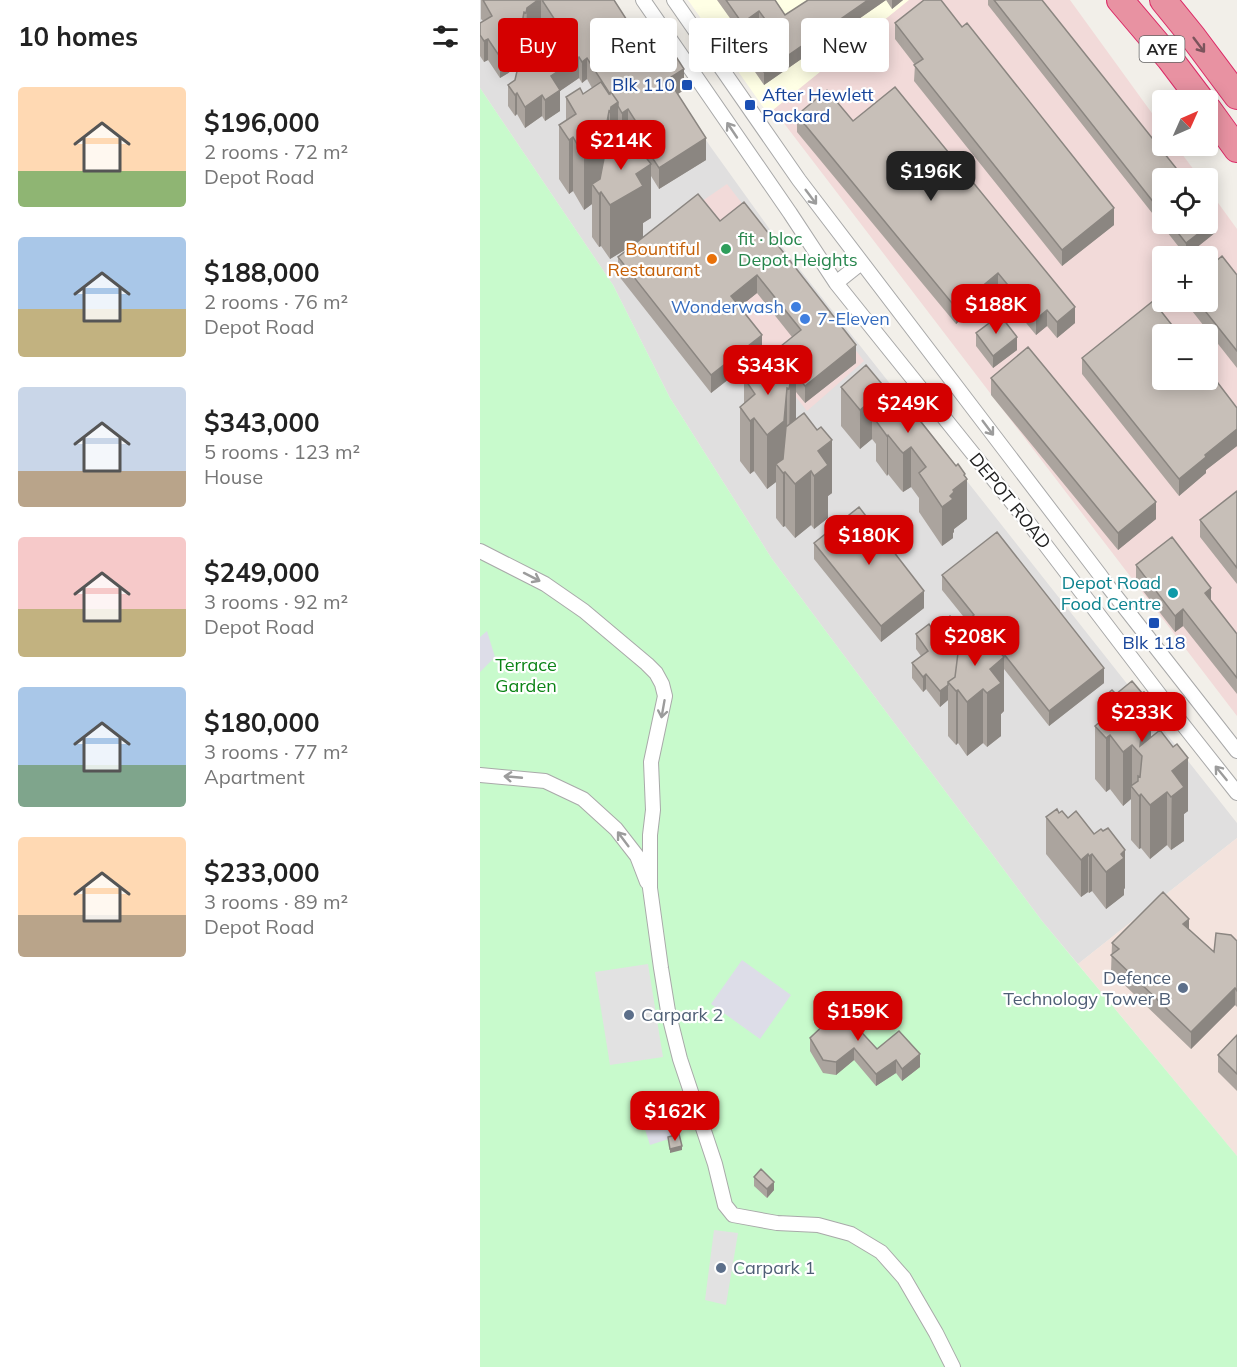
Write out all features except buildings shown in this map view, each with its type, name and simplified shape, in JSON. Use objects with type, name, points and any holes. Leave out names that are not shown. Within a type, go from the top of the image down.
[{"type":"highway","name":"AYE","points":[[1120,0],[1193,90]]},
{"type":"highway","name":"AYE","points":[[1162,0],[1237,96]]},
{"type":"highway","points":[[1218,123],[1237,149]]},
{"type":"street","name":"DEPOT ROAD","points":[[643,0],[836,283],[1031,526],[1237,793]]},
{"type":"street","name":"DEPOT ROAD","points":[[674,0],[799,180],[861,263],[1237,752]]},
{"type":"street","points":[[836,283],[861,263]]},
{"type":"street","points":[[480,551],[545,584],[584,611],[647,664],[662,684],[665,696],[651,762],[653,810],[650,835],[650,888],[668,1011],[680,1059],[715,1164],[725,1205],[733,1215],[777,1222],[818,1225],[851,1234],[880,1252],[904,1278],[953,1367]]},
{"type":"street","points":[[480,775],[545,781],[583,799],[616,829],[637,856],[650,888]]},
{"type":"shaded area","points":[[480,0],[614,0],[626,18],[590,18],[590,72],[661,72],[710,146],[786,252],[1237,823],[1237,838],[1078,964],[1042,921],[772,559],[670,398],[613,285],[480,88]]},
{"type":"shaded area","points":[[688,0],[909,0],[887,18],[801,18],[801,72],[820,72],[768,114],[739,72],[789,72],[789,18],[701,18]]},
{"type":"shaded area","points":[[692,0],[1070,0],[1152,113],[1152,156],[1184,156],[1192,168],[1152,168],[1152,234],[1218,234],[1218,203],[1237,229],[1237,716],[745,72],[789,72],[789,18],[705,18]]},
{"type":"shaded area","points":[[727,184],[864,361],[807,411],[663,228]]},
{"type":"shaded area","points":[[487,631],[495,657],[480,672],[480,637]]},
{"type":"shaded area","points":[[1237,838],[1237,1156],[1078,964]]},
{"type":"shaded area","points":[[742,960],[791,995],[760,1039],[711,1004]]},
{"type":"shaded area","name":"Carpark 2","points":[[648,964],[663,1057],[610,1065],[595,972]]},
{"type":"shaded area","points":[[669,1095],[681,1135],[650,1145],[637,1104]]},
{"type":"shaded area","name":"Carpark 1","points":[[714,1230],[738,1233],[726,1305],[705,1300]]},
{"type":"green space","name":"Terrace Garden","points":[[480,88],[613,285],[670,398],[772,559],[1042,921],[1237,1156],[1237,1367],[480,1367]]},
{"type":"place","name":"Blk 110","points":[[687,85]]},
{"type":"place","name":"After Hewlett Packard","points":[[750,105]]},
{"type":"place","name":"fit · bloc Depot Heights","points":[[726,249]]},
{"type":"place","name":"Bountiful Restaurant","points":[[712,259]]},
{"type":"place","name":"Wonderwash","points":[[796,307]]},
{"type":"place","name":"7-Eleven","points":[[805,319]]},
{"type":"place","name":"Depot Road Food Centre","points":[[1173,593]]},
{"type":"place","name":"Blk 118","points":[[1154,623]]},
{"type":"place","name":"Defence Technology Tower B","points":[[1183,988]]},
{"type":"place","name":"Carpark 2","points":[[629,1015]]},
{"type":"place","name":"Carpark 1","points":[[721,1268]]}]
